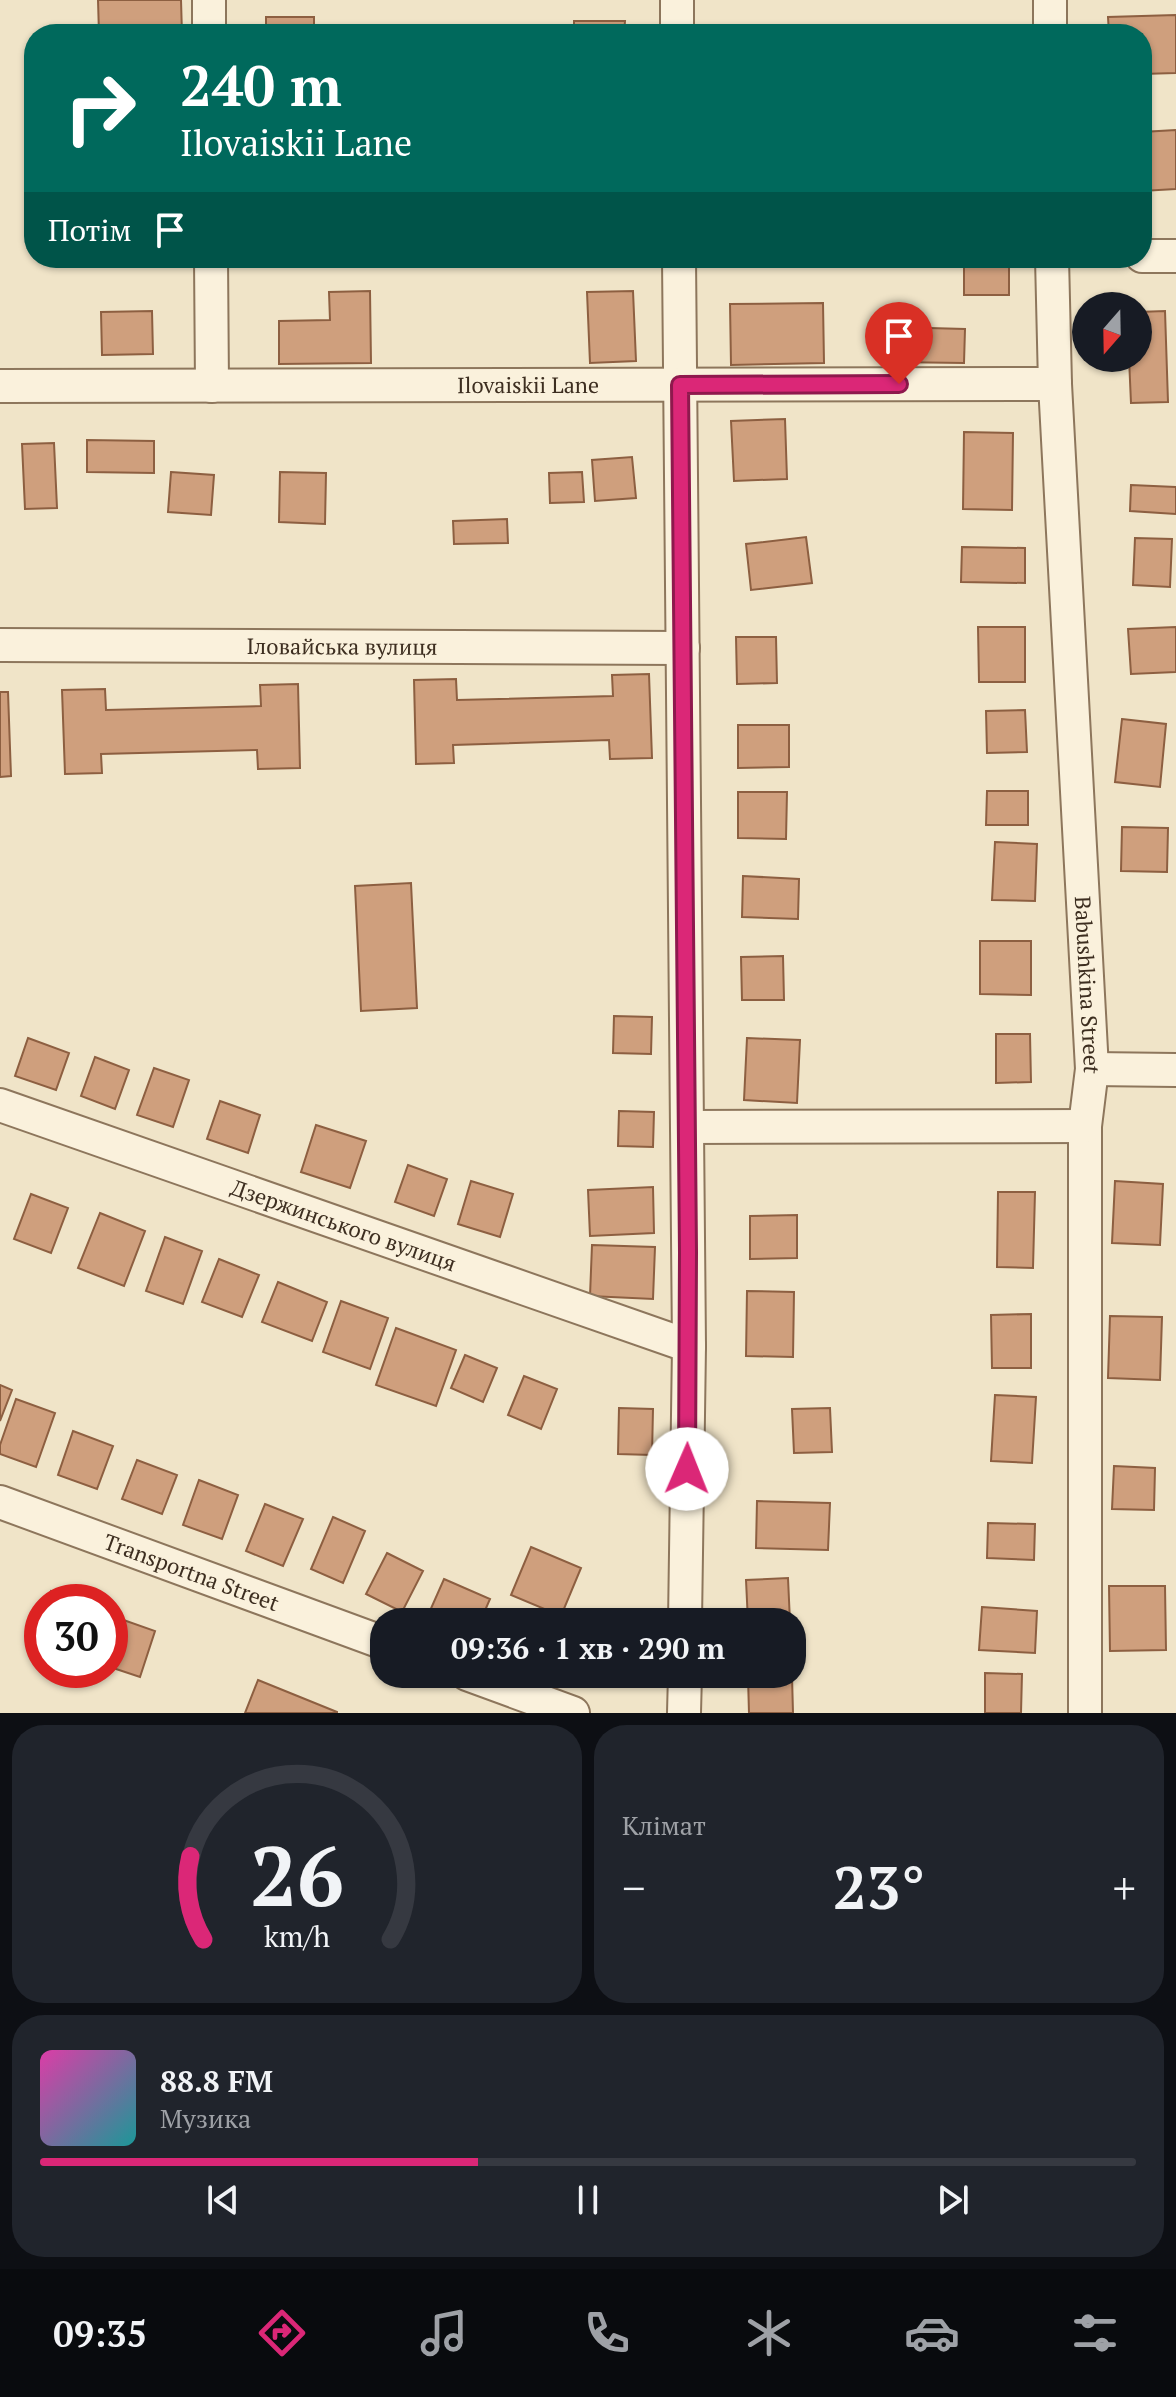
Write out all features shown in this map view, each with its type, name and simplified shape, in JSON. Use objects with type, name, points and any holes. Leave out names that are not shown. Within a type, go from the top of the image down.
[{"type":"street","points":[[209,0],[209,24]]},
{"type":"street","points":[[677,0],[677,24]]},
{"type":"street","points":[[1050,0],[1050,24]]},
{"type":"street","points":[[1152,256],[1176,256]]},
{"type":"street","points":[[211,268],[212,386]]},
{"type":"street","points":[[679,268],[689,1346],[685,1608]]},
{"type":"street","name":"Babushkina Street","points":[[1052,268],[1055,384],[1092,1069],[1085,1126],[1085,1713]]},
{"type":"street","name":"Ilovaiskii Lane","points":[[0,386],[1055,384]]},
{"type":"street","name":"Іловайська вулиця","points":[[0,645],[683,648]]},
{"type":"street","points":[[1092,1069],[1176,1070]]},
{"type":"street","name":"Дзержинського вулиця","points":[[0,1105],[689,1346]]},
{"type":"street","points":[[687,1127],[1085,1126]]},
{"type":"street","name":"Transportna Street","points":[[0,1502],[370,1638]]},
{"type":"street","points":[[505,1688],[573,1713]]},
{"type":"street","points":[[684,1713],[685,1688]]},
{"type":"building","points":[[98,0],[181,0],[182,24],[99,24]]},
{"type":"building","points":[[1176,15],[1176,73],[1152,74],[1152,24],[1108,24],[1108,17]]},
{"type":"building","points":[[266,17],[314,17],[314,24],[266,24]]},
{"type":"building","points":[[574,21],[625,21],[625,24],[574,24]]},
{"type":"building","points":[[1176,130],[1176,189],[1152,190],[1152,131]]},
{"type":"building","points":[[964,268],[1009,268],[1009,295],[964,295]]},
{"type":"building","points":[[370,291],[371,363],[279,364],[279,321],[330,320],[329,292]]},
{"type":"building","points":[[633,291],[636,361],[590,363],[587,292]]},
{"type":"building","points":[[823,303],[824,363],[731,365],[730,304]]},
{"type":"building","points":[[152,311],[153,354],[102,355],[101,312]]},
{"type":"building","points":[[1152,311],[1165,311],[1168,402],[1131,403],[1130,372],[1152,372]]},
{"type":"building","points":[[892,327],[965,329],[964,363],[891,362]]},
{"type":"building","points":[[785,419],[787,479],[734,481],[731,421]]},
{"type":"building","points":[[964,432],[1013,433],[1012,510],[963,509]]},
{"type":"building","points":[[87,440],[154,441],[154,473],[87,472]]},
{"type":"building","points":[[54,443],[57,508],[25,509],[22,444]]},
{"type":"building","points":[[632,457],[636,498],[595,501],[592,460]]},
{"type":"building","points":[[171,472],[214,475],[211,515],[168,512]]},
{"type":"building","points":[[280,472],[326,473],[325,524],[279,522]]},
{"type":"building","points":[[582,472],[584,502],[550,503],[549,473]]},
{"type":"building","points":[[1131,485],[1176,487],[1176,514],[1130,511]]},
{"type":"building","points":[[507,519],[508,543],[454,544],[453,521]]},
{"type":"building","points":[[806,537],[812,583],[751,590],[746,544]]},
{"type":"building","points":[[1135,538],[1172,539],[1170,587],[1133,585]]},
{"type":"building","points":[[962,547],[1025,548],[1025,583],[961,582]]},
{"type":"building","points":[[978,627],[1025,627],[1025,682],[979,682]]},
{"type":"building","points":[[1176,627],[1176,672],[1131,674],[1128,629]]},
{"type":"building","points":[[736,637],[776,637],[777,683],[737,684]]},
{"type":"building","points":[[649,674],[652,758],[610,759],[609,740],[453,745],[454,763],[416,764],[414,680],[456,679],[457,700],[613,696],[612,675]]},
{"type":"building","points":[[298,684],[300,768],[258,769],[257,750],[101,754],[102,773],[65,774],[62,690],[105,689],[106,710],[261,706],[260,685]]},
{"type":"building","points":[[0,692],[8,692],[11,776],[0,777]]},
{"type":"building","points":[[1025,710],[1027,752],[987,753],[986,711]]},
{"type":"building","points":[[1122,719],[1166,724],[1160,787],[1115,782]]},
{"type":"building","points":[[738,725],[789,725],[789,767],[738,768]]},
{"type":"building","points":[[987,791],[1028,791],[1028,825],[986,825]]},
{"type":"building","points":[[738,792],[787,792],[786,839],[738,838]]},
{"type":"building","points":[[1122,827],[1168,828],[1167,872],[1121,871]]},
{"type":"building","points":[[995,842],[1037,844],[1035,901],[992,900]]},
{"type":"building","points":[[743,876],[799,879],[798,919],[742,917]]},
{"type":"building","points":[[411,883],[417,1008],[361,1011],[355,886]]},
{"type":"building","points":[[980,941],[1031,941],[1031,995],[980,994]]},
{"type":"building","points":[[783,956],[784,1000],[742,1000],[741,957]]},
{"type":"building","points":[[614,1016],[652,1017],[651,1054],[613,1053]]},
{"type":"building","points":[[996,1034],[1030,1034],[1031,1082],[996,1083]]},
{"type":"building","points":[[28,1038],[69,1053],[56,1090],[15,1076]]},
{"type":"building","points":[[747,1038],[800,1040],[797,1103],[744,1100]]},
{"type":"building","points":[[95,1057],[129,1070],[115,1109],[81,1096]]},
{"type":"building","points":[[154,1068],[189,1080],[173,1127],[137,1115]]},
{"type":"building","points":[[220,1101],[260,1115],[248,1153],[207,1139]]},
{"type":"building","points":[[619,1111],[654,1112],[653,1147],[618,1146]]},
{"type":"building","points":[[316,1125],[366,1141],[350,1188],[301,1172]]},
{"type":"building","points":[[408,1165],[447,1179],[434,1216],[395,1202]]},
{"type":"building","points":[[471,1181],[513,1194],[500,1237],[458,1224]]},
{"type":"building","points":[[1115,1181],[1163,1184],[1160,1245],[1112,1243]]},
{"type":"building","points":[[653,1187],[654,1233],[590,1236],[588,1190]]},
{"type":"building","points":[[998,1192],[1035,1192],[1033,1268],[997,1267]]},
{"type":"building","points":[[31,1194],[68,1208],[51,1253],[14,1239]]},
{"type":"building","points":[[100,1213],[145,1231],[124,1286],[78,1268]]},
{"type":"building","points":[[797,1215],[797,1258],[750,1259],[750,1216]]},
{"type":"building","points":[[165,1237],[202,1251],[183,1304],[146,1291]]},
{"type":"building","points":[[592,1245],[655,1247],[653,1299],[590,1296]]},
{"type":"building","points":[[219,1259],[259,1275],[242,1317],[202,1302]]},
{"type":"building","points":[[278,1282],[327,1302],[312,1341],[262,1322]]},
{"type":"building","points":[[747,1291],[794,1292],[793,1357],[746,1356]]},
{"type":"building","points":[[341,1301],[388,1318],[370,1369],[323,1352]]},
{"type":"building","points":[[1031,1314],[1031,1368],[992,1368],[991,1315]]},
{"type":"building","points":[[1110,1316],[1162,1317],[1160,1380],[1108,1378]]},
{"type":"building","points":[[396,1328],[456,1350],[436,1406],[376,1385]]},
{"type":"building","points":[[465,1355],[497,1368],[483,1402],[451,1388]]},
{"type":"building","points":[[524,1376],[557,1389],[541,1429],[508,1415]]},
{"type":"building","points":[[0,1385],[12,1390],[0,1421]]},
{"type":"building","points":[[995,1395],[1036,1397],[1032,1463],[991,1461]]},
{"type":"building","points":[[16,1399],[55,1413],[36,1467],[0,1454],[0,1445]]},
{"type":"building","points":[[619,1408],[653,1409],[652,1455],[618,1454]]},
{"type":"building","points":[[830,1408],[832,1452],[794,1453],[792,1409]]},
{"type":"building","points":[[73,1431],[113,1446],[97,1489],[58,1475]]},
{"type":"building","points":[[137,1460],[177,1475],[162,1514],[122,1499]]},
{"type":"building","points":[[1114,1466],[1155,1468],[1154,1510],[1112,1509]]},
{"type":"building","points":[[199,1480],[238,1495],[222,1539],[183,1525]]},
{"type":"building","points":[[757,1501],[830,1503],[828,1550],[756,1548]]},
{"type":"building","points":[[265,1504],[303,1519],[283,1566],[246,1551]]},
{"type":"building","points":[[333,1517],[365,1531],[343,1583],[311,1569]]},
{"type":"building","points":[[988,1523],[1035,1524],[1034,1560],[987,1558]]},
{"type":"building","points":[[531,1547],[581,1568],[564,1608],[542,1608],[511,1595]]},
{"type":"building","points":[[387,1553],[423,1571],[404,1608],[394,1608],[366,1594]]},
{"type":"building","points":[[788,1578],[789,1608],[747,1608],[746,1580]]},
{"type":"building","points":[[444,1579],[490,1599],[486,1608],[431,1608]]},
{"type":"building","points":[[1109,1586],[1165,1586],[1166,1650],[1110,1651]]},
{"type":"building","points":[[982,1607],[1037,1611],[1035,1653],[979,1650]]},
{"type":"building","points":[[128,1622],[155,1631],[140,1677],[128,1673]]},
{"type":"building","points":[[985,1673],[1022,1674],[1021,1713],[985,1713]]},
{"type":"building","points":[[258,1680],[337,1712],[337,1713],[245,1713]]},
{"type":"building","points":[[748,1688],[792,1688],[793,1713],[749,1713]]},
{"type":"route","points":[[687,1469],[689,1346],[680,385],[899,384]]}]
